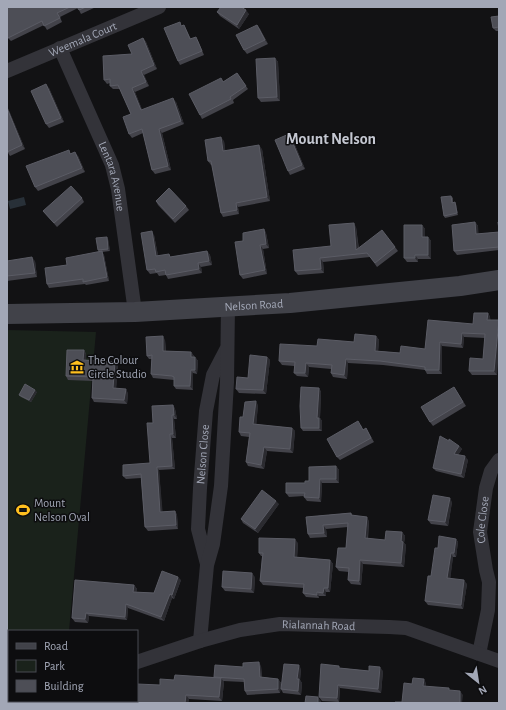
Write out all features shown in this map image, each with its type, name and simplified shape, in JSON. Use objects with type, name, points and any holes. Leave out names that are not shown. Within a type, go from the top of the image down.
[{"type":"main road","name":"Nelson Road","points":[[7,314],[135,312],[290,303],[460,286],[499,280]]},
{"type":"street","name":"Weemala Court","points":[[7,72],[60,48],[159,7]]},
{"type":"street","name":"Lentara Avenue","points":[[60,48],[112,165],[118,189],[135,312]]},
{"type":"street","name":"Nelson Close","points":[[200,641],[207,565],[213,544],[221,486],[228,346],[228,306]]},
{"type":"street","name":"Nelson Close","points":[[207,565],[198,530],[206,411],[213,375],[228,346]]},
{"type":"street","name":"Cole Close","points":[[479,654],[494,577],[486,570],[480,532],[483,502],[491,471],[499,460]]},
{"type":"street","name":"Rialannah Road","points":[[138,662],[200,641],[240,630],[280,624],[406,628],[499,662]]},
{"type":"green space","points":[[7,330],[96,332],[69,630],[8,630],[7,662]]},
{"type":"shaded area","points":[[24,197],[26,205],[10,209],[8,201]]},
{"type":"building","points":[[7,7],[70,7],[57,13],[60,18],[44,26],[42,21],[8,38]]},
{"type":"building","points":[[77,7],[86,7],[79,10]]},
{"type":"building","points":[[221,7],[241,7],[246,10],[237,25],[217,12]]},
{"type":"building","points":[[499,16],[499,27],[493,28],[491,17]]},
{"type":"building","points":[[180,22],[181,26],[184,25],[190,39],[196,37],[202,51],[178,61],[164,28]]},
{"type":"building","points":[[257,25],[265,40],[244,50],[236,35]]},
{"type":"building","points":[[143,38],[154,65],[141,71],[146,82],[132,88],[141,110],[173,98],[181,121],[159,129],[168,166],[152,170],[142,129],[129,134],[123,117],[131,114],[118,85],[110,86],[110,79],[104,80],[103,56],[132,54],[128,45]]},
{"type":"building","points":[[275,58],[277,97],[258,98],[256,59]]},
{"type":"building","points":[[237,73],[246,86],[230,97],[231,99],[200,115],[189,94],[221,78],[223,82]]},
{"type":"building","points":[[46,84],[61,118],[46,124],[31,91]]},
{"type":"building","points":[[7,108],[22,145],[7,152]]},
{"type":"building","points":[[289,134],[302,165],[288,171],[275,140]]},
{"type":"building","points":[[221,137],[223,151],[259,145],[267,197],[236,203],[237,210],[221,213],[211,161],[208,161],[205,140]]},
{"type":"building","points":[[69,150],[70,154],[75,152],[82,168],[35,187],[26,166]]},
{"type":"building","points":[[71,186],[82,198],[54,223],[43,211]]},
{"type":"building","points":[[169,188],[186,206],[173,219],[156,201]]},
{"type":"building","points":[[451,196],[452,203],[455,202],[457,213],[444,216],[441,197]]},
{"type":"building","points":[[475,222],[476,234],[499,232],[499,247],[454,251],[452,225]]},
{"type":"building","points":[[354,223],[356,250],[382,230],[395,247],[375,263],[367,253],[320,258],[321,269],[295,271],[293,250],[331,246],[329,225]]},
{"type":"building","points":[[404,225],[422,225],[422,237],[428,237],[428,255],[415,255],[415,258],[404,258]]},
{"type":"building","points":[[264,229],[266,244],[260,245],[265,270],[240,275],[235,242],[243,241],[243,233]]},
{"type":"building","points":[[152,231],[156,256],[169,254],[170,257],[207,251],[209,261],[198,263],[199,269],[166,275],[165,270],[156,272],[155,269],[147,270],[141,233]]},
{"type":"building","points":[[107,237],[108,249],[98,250],[96,238]]},
{"type":"building","points":[[102,251],[107,277],[83,282],[83,279],[47,284],[45,268],[67,265],[66,258]]},
{"type":"building","points":[[32,257],[35,273],[7,276],[7,261]]},
{"type":"building","points":[[474,313],[488,313],[487,320],[499,320],[494,371],[469,371],[470,358],[483,359],[485,334],[462,333],[461,344],[440,342],[439,370],[425,370],[425,367],[380,361],[346,359],[344,375],[331,373],[332,365],[306,363],[305,373],[294,373],[295,362],[279,361],[280,344],[317,346],[318,339],[354,342],[355,334],[376,336],[375,351],[400,353],[401,346],[425,349],[428,320],[473,324]]},
{"type":"building","points":[[163,336],[163,351],[191,352],[191,357],[195,357],[195,370],[191,370],[190,386],[174,386],[174,377],[151,374],[152,355],[147,356],[146,337]]},
{"type":"building","points":[[67,350],[84,350],[83,360],[115,362],[113,388],[126,389],[124,400],[92,398],[93,377],[66,376]]},
{"type":"building","points":[[250,355],[267,357],[263,390],[236,389],[237,377],[248,378]]},
{"type":"building","points":[[25,384],[35,390],[29,400],[19,395]]},
{"type":"building","points":[[301,387],[319,388],[317,418],[319,418],[319,428],[301,428]]},
{"type":"building","points":[[454,387],[463,402],[430,422],[421,407]]},
{"type":"building","points":[[256,401],[253,424],[292,428],[290,449],[264,447],[261,465],[246,462],[250,433],[239,432],[240,417],[243,417],[245,402]]},
{"type":"building","points":[[173,405],[173,434],[170,434],[172,466],[157,467],[160,512],[175,511],[176,525],[145,527],[141,474],[123,476],[123,465],[150,463],[147,423],[153,423],[152,406]]},
{"type":"building","points":[[358,421],[363,430],[366,428],[371,438],[337,457],[327,439]]},
{"type":"building","points":[[440,436],[449,441],[449,439],[459,446],[454,454],[465,456],[461,474],[433,468]]},
{"type":"building","points":[[336,466],[336,479],[320,479],[319,498],[304,497],[305,493],[286,493],[286,483],[305,483],[305,481],[309,481],[309,467]]},
{"type":"building","points":[[262,490],[276,501],[255,529],[241,519]]},
{"type":"building","points":[[433,495],[450,498],[445,522],[428,520]]},
{"type":"building","points":[[351,513],[351,515],[367,517],[365,538],[385,540],[386,531],[402,532],[401,541],[403,542],[401,563],[360,560],[359,581],[348,580],[349,568],[336,567],[338,548],[346,548],[348,523],[323,525],[324,533],[308,534],[306,517]]},
{"type":"building","points":[[439,536],[456,539],[454,553],[451,553],[447,578],[464,580],[461,605],[425,601],[428,576],[431,576],[435,548],[438,548]]},
{"type":"building","points":[[259,538],[295,539],[294,557],[330,560],[328,588],[324,588],[323,593],[317,592],[317,595],[303,593],[304,584],[260,581],[263,553],[259,553]]},
{"type":"building","points":[[162,571],[178,577],[172,595],[170,594],[161,617],[126,604],[125,617],[86,613],[85,619],[72,618],[75,580],[134,585],[133,592],[154,593]]},
{"type":"building","points":[[223,571],[252,573],[251,589],[222,587]]},
{"type":"building","points":[[259,662],[260,677],[278,679],[278,689],[245,691],[244,679],[214,677],[215,665],[243,667],[243,663]]},
{"type":"building","points":[[284,664],[299,665],[297,679],[299,679],[298,691],[281,689]]},
{"type":"building","points":[[321,664],[339,666],[339,668],[369,671],[369,666],[380,667],[378,689],[338,685],[337,698],[319,697]]},
{"type":"building","points":[[175,675],[221,678],[219,697],[186,695],[185,703],[120,703],[138,702],[138,684],[160,685],[160,679],[174,680]]},
{"type":"building","points":[[413,678],[424,679],[423,686],[449,688],[449,690],[460,691],[460,703],[395,703],[402,702],[404,683],[412,684]]},
{"type":"building","points":[[306,696],[318,697],[318,703],[305,703]]},
{"type":"place","name":"The Colour Circle Studio","points":[[77,367]]},
{"type":"place","name":"Mount Nelson Oval","points":[[23,510]]},
{"type":"district","name":"Mount Nelson","points":[[331,139]]}]
